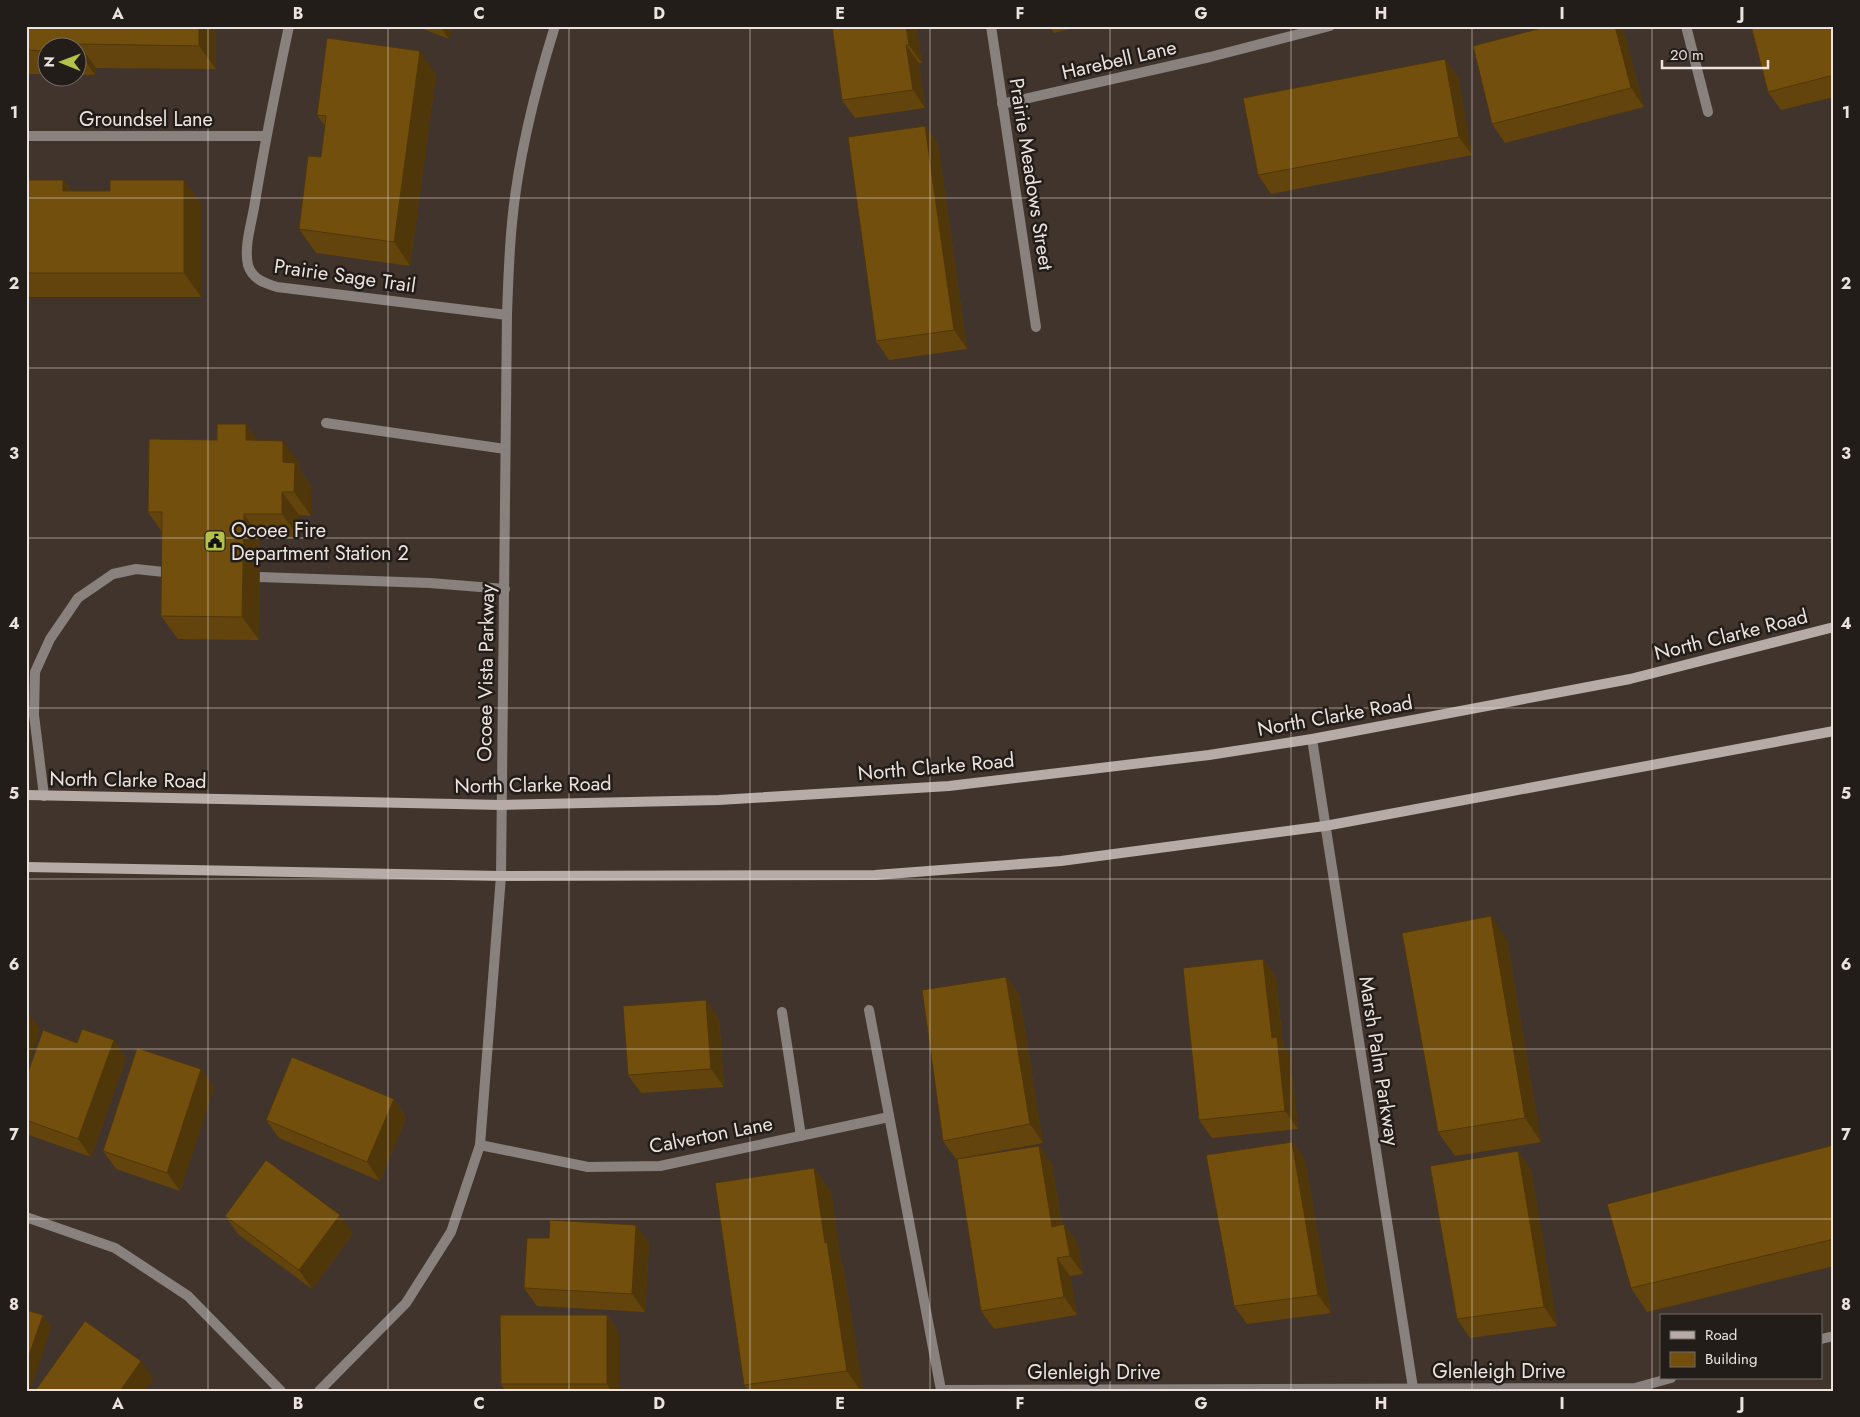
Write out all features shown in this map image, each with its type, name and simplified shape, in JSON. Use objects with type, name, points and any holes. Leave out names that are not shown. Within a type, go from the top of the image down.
[{"type":"street","name":"Prairie Sage Trail","points":[[289,26],[266,136],[248,254],[248,265],[254,277],[263,283],[277,287],[506,315]]},
{"type":"street","name":"Ocoee Vista Parkway","points":[[318,1391],[406,1303],[451,1232],[480,1145],[501,876],[506,315],[512,222],[519,175],[539,77],[555,26]]},
{"type":"street","name":"Prairie Meadows Street","points":[[991,26],[1036,327]]},
{"type":"street","name":"Harebell Lane","points":[[1002,104],[1210,57],[1330,26]]},
{"type":"street","points":[[1686,26],[1708,112]]},
{"type":"street","name":"Groundsel Lane","points":[[26,136],[266,136]]},
{"type":"street","points":[[326,423],[505,449]]},
{"type":"street","points":[[44,796],[34,715],[35,672],[50,639],[78,598],[113,574],[136,570],[179,573]]},
{"type":"street","points":[[260,577],[430,583],[505,589]]},
{"type":"street","name":"North Clarke Road","points":[[26,795],[502,805],[719,800],[949,786],[1209,755],[1312,739],[1630,679],[1834,627]]},
{"type":"street","points":[[26,867],[501,876],[874,875],[1061,861],[1325,826],[1834,731]]},
{"type":"street","name":"Marsh Palm Parkway","points":[[1312,739],[1413,1388]]},
{"type":"street","name":"Glenleigh Drive","points":[[869,1010],[940,1390],[1638,1389],[1665,1380]]},
{"type":"street","points":[[782,1012],[802,1136]]},
{"type":"street","name":"Calverton Lane","points":[[480,1145],[588,1167],[660,1166],[889,1117]]},
{"type":"street","points":[[26,1218],[115,1248],[188,1296],[281,1391]]},
{"type":"building","points":[[26,26],[199,26],[199,46],[88,44],[88,38],[38,38],[38,51],[26,50]]},
{"type":"building","points":[[832,26],[906,26],[909,45],[906,45],[913,90],[842,100]]},
{"type":"building","points":[[1549,26],[1615,26],[1631,88],[1492,124],[1473,46]]},
{"type":"building","points":[[1751,26],[1830,26],[1834,41],[1834,75],[1768,92]]},
{"type":"building","points":[[327,38],[420,51],[394,242],[299,229],[308,156],[321,157],[326,116],[317,115]]},
{"type":"building","points":[[1445,59],[1459,137],[1258,175],[1243,98]]},
{"type":"building","points":[[925,126],[954,330],[876,341],[848,137]]},
{"type":"building","points":[[26,180],[63,180],[63,191],[110,191],[110,180],[184,180],[184,273],[26,273]]},
{"type":"building","points":[[217,424],[246,424],[246,440],[283,441],[283,462],[295,463],[294,492],[282,492],[282,514],[244,514],[242,617],[161,616],[162,512],[148,512],[149,439],[217,440]]},
{"type":"building","points":[[1491,916],[1525,1118],[1438,1132],[1402,933]]},
{"type":"building","points":[[1263,959],[1272,1038],[1277,1037],[1285,1111],[1199,1120],[1183,968]]},
{"type":"building","points":[[1006,977],[1030,1124],[943,1141],[922,990]]},
{"type":"building","points":[[706,1000],[711,1069],[628,1075],[623,1006]]},
{"type":"building","points":[[82,1029],[114,1040],[78,1139],[26,1120],[26,1078],[43,1030],[77,1043]]},
{"type":"building","points":[[137,1048],[201,1069],[167,1173],[103,1151]]},
{"type":"building","points":[[292,1057],[394,1099],[367,1162],[266,1120]]},
{"type":"building","points":[[1292,1142],[1318,1295],[1234,1306],[1206,1155]]},
{"type":"building","points":[[1834,1145],[1834,1239],[1631,1288],[1607,1204]]},
{"type":"building","points":[[1039,1146],[1052,1227],[1064,1224],[1070,1256],[1057,1258],[1064,1297],[981,1311],[957,1159]]},
{"type":"building","points":[[1518,1151],[1544,1307],[1457,1319],[1430,1166]]},
{"type":"building","points":[[266,1160],[340,1215],[299,1270],[225,1216]]},
{"type":"building","points":[[814,1168],[847,1371],[744,1385],[715,1183]]},
{"type":"building","points":[[550,1220],[636,1225],[632,1294],[524,1288],[527,1238],[549,1238]]},
{"type":"building","points":[[26,1310],[43,1315],[26,1364]]},
{"type":"building","points":[[500,1315],[607,1315],[607,1384],[501,1384]]},
{"type":"building","points":[[85,1321],[141,1361],[120,1391],[35,1391]]},
{"type":"place","name":"Ocoee Fire Department Station 2","points":[[215,541]]}]
